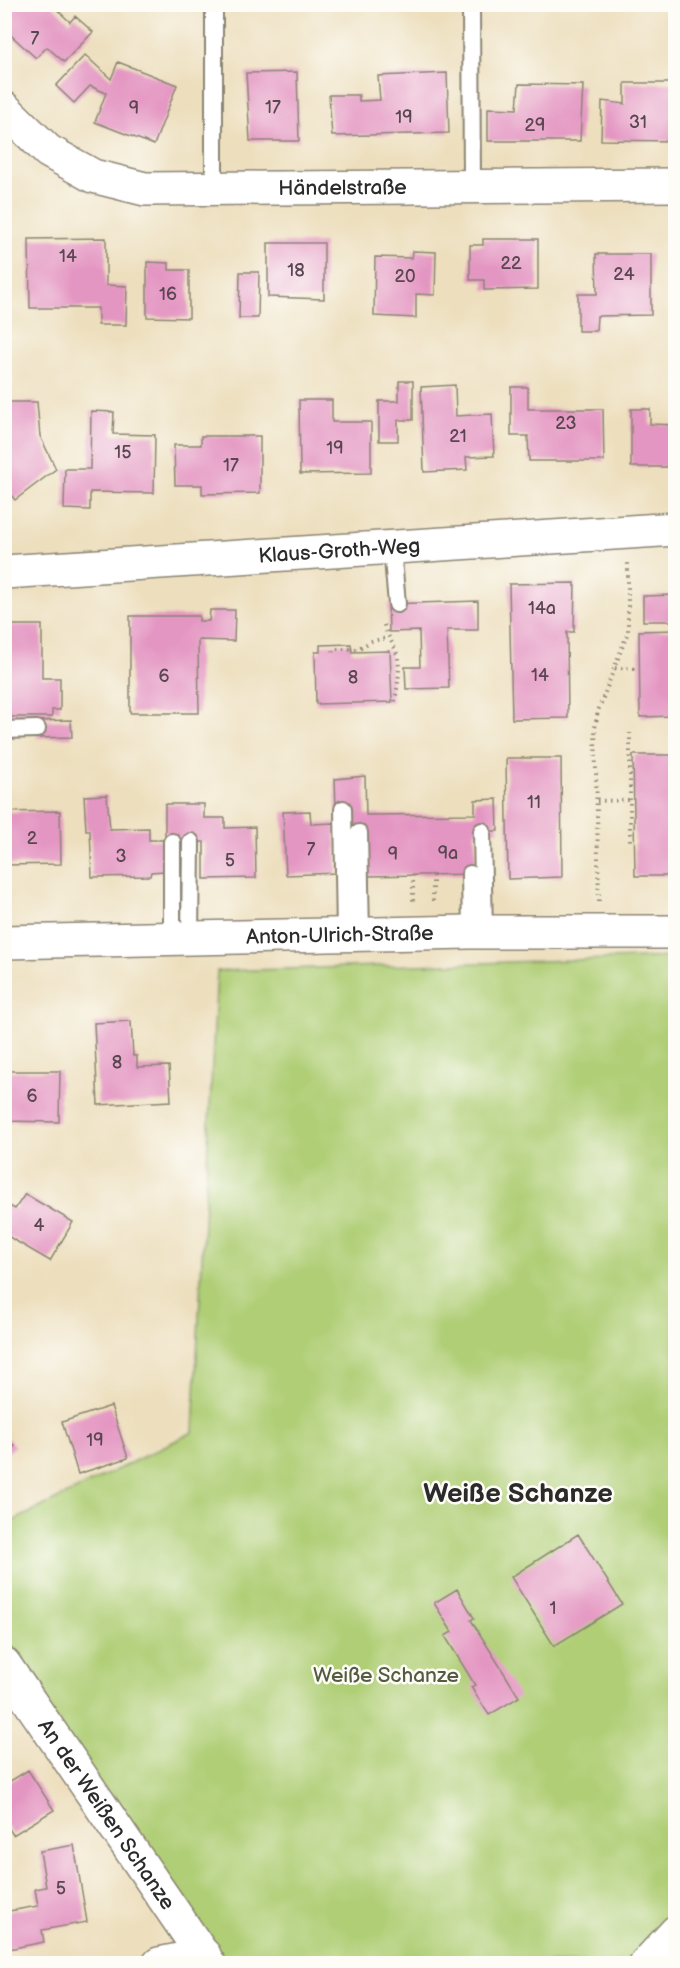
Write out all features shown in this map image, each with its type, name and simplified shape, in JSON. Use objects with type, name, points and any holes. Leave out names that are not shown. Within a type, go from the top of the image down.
[{"type":"street","name":"Händelstraße","points":[[4,108],[48,151],[93,176],[145,189],[675,185]]},
{"type":"street","name":"Klaus-Groth-Weg","points":[[4,572],[675,529]]},
{"type":"street","name":"Anton-Ulrich-Straße","points":[[4,942],[477,932],[675,932]]},
{"type":"street","name":"An der Weißen Schanze","points":[[4,1664],[207,1959]]},
{"type":"street","points":[[646,1964],[675,1932]]},
{"type":"street","points":[[159,1964],[207,1959]]},
{"type":"lane","points":[[214,4],[214,189]]},
{"type":"lane","points":[[471,4],[472,187]]},
{"type":"lane","points":[[392,548],[397,604]]},
{"type":"lane","points":[[4,730],[37,729]]},
{"type":"lane","points":[[343,809],[353,935]]},
{"type":"lane","points":[[477,932],[482,831]]},
{"type":"lane","points":[[353,935],[359,833]]},
{"type":"lane","points":[[172,842],[181,938]]},
{"type":"lane","points":[[181,938],[191,842]]},
{"type":"lane","points":[[470,874],[477,932]]},
{"type":"path","points":[[599,933],[595,728],[598,711],[628,632],[627,533]]},
{"type":"path","points":[[381,615],[388,638],[397,653],[398,681],[394,705]]},
{"type":"path","points":[[333,652],[334,649],[357,649],[372,641],[388,638]]},
{"type":"path","points":[[615,668],[637,669]]},
{"type":"path","points":[[630,734],[630,843]]},
{"type":"path","points":[[597,801],[630,801]]},
{"type":"path","points":[[413,875],[413,908]]},
{"type":"path","points":[[433,875],[433,908]]},
{"type":"green space","name":"Weiße Schanze","points":[[675,957],[675,1909],[625,1963],[209,1963],[5,1664],[5,1525],[193,1432],[217,971]]},
{"type":"building","points":[[4,4],[51,4],[70,22],[75,16],[93,32],[64,62],[47,47],[36,58],[4,29]]},
{"type":"building","points":[[85,55],[111,79],[118,62],[177,85],[154,145],[95,122],[106,93],[90,86],[74,103],[56,86]]},
{"type":"building","points":[[297,72],[299,141],[250,141],[246,73]]},
{"type":"building","points":[[447,73],[449,133],[332,136],[329,95],[359,95],[359,101],[380,100],[378,76]]},
{"type":"building","points":[[625,83],[676,83],[676,141],[601,140],[602,101],[625,104]]},
{"type":"building","points":[[519,84],[583,85],[580,141],[488,141],[488,108],[517,109]]},
{"type":"building","points":[[106,238],[106,285],[127,286],[126,325],[98,325],[98,308],[30,308],[29,239]]},
{"type":"building","points":[[483,239],[538,239],[538,289],[484,290],[484,280],[470,280],[470,245],[483,245]]},
{"type":"building","points":[[268,243],[324,243],[324,299],[268,297]]},
{"type":"building","points":[[413,251],[436,252],[435,295],[416,294],[416,318],[374,316],[375,257],[412,258]]},
{"type":"building","points":[[596,254],[651,254],[651,315],[597,316],[596,331],[578,331],[578,294],[597,294]]},
{"type":"building","points":[[147,262],[169,263],[169,270],[189,270],[189,318],[147,317]]},
{"type":"building","points":[[240,272],[259,272],[258,318],[239,318]]},
{"type":"building","points":[[399,381],[413,381],[413,420],[398,420],[398,441],[379,441],[379,401],[399,401]]},
{"type":"building","points":[[455,385],[456,416],[492,414],[494,456],[466,457],[467,470],[424,472],[421,387]]},
{"type":"building","points":[[511,387],[528,387],[528,409],[603,409],[604,461],[529,461],[528,436],[511,436]]},
{"type":"building","points":[[299,400],[332,400],[332,422],[371,422],[371,473],[300,474]]},
{"type":"building","points":[[4,402],[37,402],[40,436],[56,469],[15,500],[4,486]]},
{"type":"building","points":[[631,409],[650,409],[650,424],[676,425],[676,467],[631,467]]},
{"type":"building","points":[[91,411],[114,412],[113,434],[155,435],[154,493],[90,492],[90,510],[64,509],[65,469],[90,469]]},
{"type":"building","points":[[201,436],[260,436],[260,493],[202,494],[202,485],[175,485],[174,445],[201,445]]},
{"type":"building","points":[[575,583],[574,632],[567,632],[568,718],[512,719],[509,584]]},
{"type":"building","points":[[676,595],[676,621],[643,621],[643,596]]},
{"type":"building","points":[[478,601],[478,630],[447,630],[449,688],[406,689],[405,667],[420,667],[419,631],[389,632],[388,604]]},
{"type":"building","points":[[210,610],[235,610],[234,641],[198,640],[199,713],[130,713],[130,616],[199,616],[199,621],[209,621]]},
{"type":"building","points":[[4,625],[42,625],[42,678],[60,678],[60,710],[52,710],[52,717],[4,717]]},
{"type":"building","points":[[676,630],[676,716],[640,717],[639,631]]},
{"type":"building","points":[[351,644],[352,652],[390,651],[392,702],[316,704],[315,652],[320,652],[320,645]]},
{"type":"building","points":[[71,720],[72,737],[37,738],[37,721]]},
{"type":"building","points":[[633,755],[676,755],[676,876],[635,876]]},
{"type":"building","points":[[506,758],[561,758],[562,877],[508,879]]},
{"type":"building","points":[[365,776],[366,815],[475,814],[475,800],[497,799],[498,831],[475,831],[476,874],[367,876],[352,833],[352,809],[336,809],[335,779]]},
{"type":"building","points":[[107,795],[110,829],[149,828],[149,840],[163,840],[164,871],[151,872],[150,876],[92,877],[90,830],[86,830],[84,796]]},
{"type":"building","points":[[165,804],[204,804],[204,818],[225,818],[225,828],[255,827],[256,878],[204,879],[204,842],[165,842]]},
{"type":"building","points":[[60,811],[61,864],[4,865],[4,812]]},
{"type":"building","points":[[310,811],[311,824],[335,823],[337,873],[286,875],[283,812]]},
{"type":"building","points":[[131,1021],[133,1056],[137,1056],[137,1067],[169,1066],[171,1101],[98,1105],[94,1023]]},
{"type":"building","points":[[4,1071],[60,1071],[59,1122],[4,1121]]},
{"type":"building","points":[[25,1194],[73,1222],[50,1261],[4,1234],[4,1203],[15,1209]]},
{"type":"building","points":[[111,1406],[128,1458],[78,1474],[62,1422]]},
{"type":"building","points":[[4,1435],[15,1446],[4,1456]]},
{"type":"building","points":[[578,1534],[622,1604],[554,1646],[511,1577]]},
{"type":"building","points":[[457,1589],[474,1618],[471,1620],[519,1697],[489,1715],[471,1687],[475,1685],[445,1636],[452,1632],[434,1603]]},
{"type":"building","points":[[28,1770],[54,1810],[13,1835],[4,1821],[4,1785]]},
{"type":"building","points":[[74,1845],[87,1922],[42,1930],[44,1942],[4,1950],[4,1912],[38,1906],[35,1889],[46,1887],[40,1851]]},
{"type":"district","name":"Weiße Schanze","points":[[518,1494]]}]
